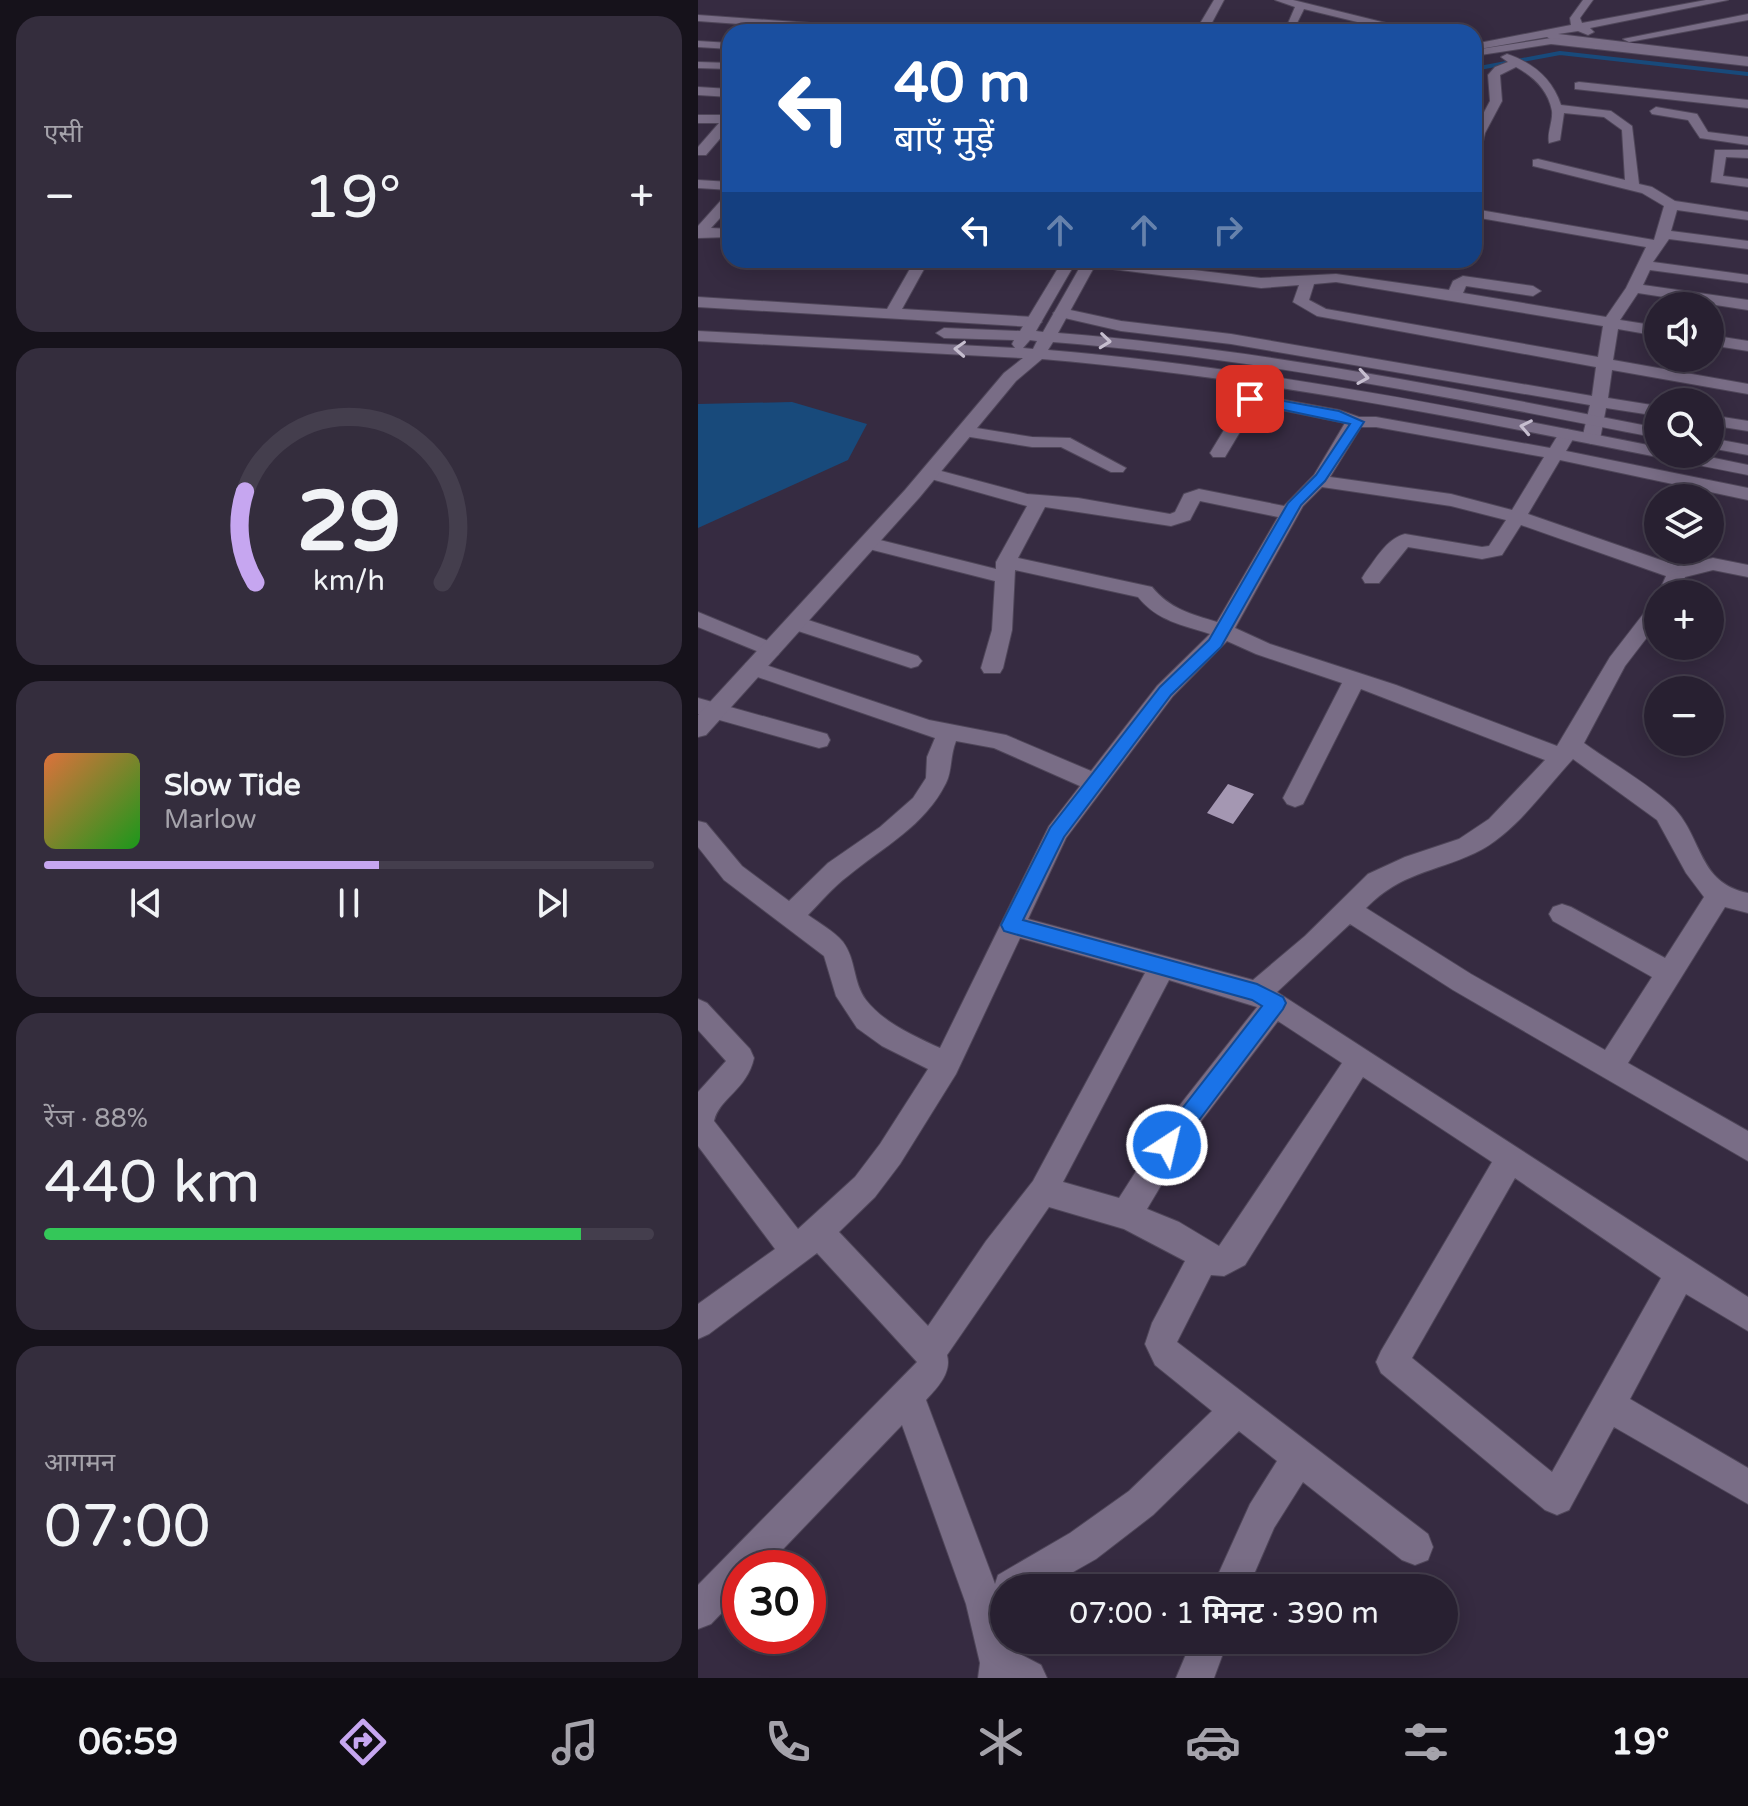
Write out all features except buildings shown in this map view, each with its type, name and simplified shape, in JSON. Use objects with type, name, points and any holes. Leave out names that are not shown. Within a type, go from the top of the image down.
[{"type":"street","points":[[1191,24],[1204,0]]},
{"type":"street","points":[[1206,24],[1219,0]]},
{"type":"street","points":[[1280,0],[1378,24]]},
{"type":"street","points":[[1588,0],[1575,18],[1577,26],[1603,44]]},
{"type":"street","points":[[1482,48],[1534,33],[1718,0]]},
{"type":"street","points":[[1291,24],[1301,5]]},
{"type":"street","points":[[1482,49],[1539,41],[1603,44],[1748,17]]},
{"type":"street","points":[[698,18],[758,24]]},
{"type":"street","points":[[1534,33],[1748,62]]},
{"type":"street","points":[[698,44],[722,46]]},
{"type":"street","points":[[1482,62],[1560,51],[1748,71]]},
{"type":"street","points":[[1482,127],[1496,101],[1490,83],[1496,71],[1513,60]]},
{"type":"street","points":[[1513,60],[1544,81],[1552,103],[1558,108],[1607,114],[1628,129],[1632,186]]},
{"type":"street","points":[[698,65],[722,66]]},
{"type":"street","points":[[1748,104],[1585,86],[1592,99],[1655,114],[1693,117],[1704,135],[1748,141]]},
{"type":"street","points":[[698,91],[722,92]]},
{"type":"street","points":[[1655,114],[1658,94]]},
{"type":"street","points":[[1554,140],[1558,108]]},
{"type":"street","points":[[698,119],[722,119]]},
{"type":"street","points":[[704,152],[722,129]]},
{"type":"street","points":[[1748,154],[1720,153],[1716,179],[1748,183]]},
{"type":"street","points":[[1538,163],[1653,192],[1671,205],[1748,216]]},
{"type":"street","points":[[698,184],[722,186]]},
{"type":"street","points":[[699,233],[722,202]]},
{"type":"street","points":[[1591,439],[1597,421],[1611,322],[1634,288],[1660,239],[1671,205]]},
{"type":"street","points":[[1482,214],[1660,239],[1748,245]]},
{"type":"street","points":[[699,233],[722,233]]},
{"type":"street","points":[[1645,265],[1748,279]]},
{"type":"street","points":[[892,314],[918,268]]},
{"type":"street","points":[[1010,377],[1014,352],[1065,268]]},
{"type":"street","points":[[698,729],[706,709],[771,650],[930,473],[1010,377],[1038,354],[1086,268]]},
{"type":"street","points":[[1138,268],[1200,277],[1255,277],[1285,284],[1336,278],[1386,304],[1605,365],[1748,389]]},
{"type":"street","points":[[1200,277],[1204,268]]},
{"type":"street","points":[[1308,280],[1301,298],[1306,306],[1386,304],[1455,296],[1644,328]]},
{"type":"street","points":[[1455,296],[1458,284],[1463,281],[1533,291]]},
{"type":"street","points":[[1634,288],[1748,305]]},
{"type":"street","points":[[698,302],[892,314],[1031,328],[1049,335],[1374,378],[1644,430]]},
{"type":"street","points":[[1061,313],[1121,326],[1219,337],[1644,409]]},
{"type":"street","points":[[698,321],[935,333],[1031,328]]},
{"type":"street","points":[[698,336],[1038,354],[1385,399],[1644,449]]},
{"type":"street","points":[[1724,342],[1748,346]]},
{"type":"street","points":[[1219,453],[1250,399],[1246,379]]},
{"type":"street","points":[[1250,399],[1339,415],[1357,422],[1376,422],[1555,454],[1748,494]]},
{"type":"street","points":[[698,1323],[808,1242],[865,1187],[890,1154],[946,1065],[1057,833],[1165,691],[1205,654],[1224,631],[1288,513],[1300,495],[1318,481],[1357,422]]},
{"type":"street","points":[[1724,422],[1748,426]]},
{"type":"street","points":[[964,431],[1032,442],[1064,442],[1117,468]]},
{"type":"street","points":[[1372,578],[1398,544],[1405,540],[1482,553],[1495,551],[1567,434]]},
{"type":"street","points":[[1724,446],[1748,450]]},
{"type":"street","points":[[1724,465],[1748,470]]},
{"type":"street","points":[[930,473],[1038,502],[1078,504],[1171,520],[1183,516],[1191,498],[1205,495],[1288,513]]},
{"type":"street","points":[[1318,481],[1451,500],[1517,517],[1677,573],[1713,564],[1748,571]]},
{"type":"street","points":[[992,668],[1002,630],[1004,569],[1038,502]]},
{"type":"street","points":[[868,543],[1145,592],[1153,604],[1163,610],[1224,631],[1263,649],[1566,751],[1665,814],[1694,865],[1719,895],[1748,903]]},
{"type":"street","points":[[1674,580],[1677,573]]},
{"type":"street","points":[[698,619],[771,650]]},
{"type":"street","points":[[796,623],[911,661]]},
{"type":"street","points":[[1126,1215],[1266,998],[1367,889],[1390,874],[1468,846],[1484,837],[1566,751],[1617,662],[1644,627]]},
{"type":"street","points":[[754,668],[910,723],[998,741],[1094,782]]},
{"type":"street","points":[[1295,798],[1355,679]]},
{"type":"street","points":[[706,709],[819,740]]},
{"type":"street","points":[[791,915],[837,870],[888,834],[921,804],[937,779],[940,750],[949,732]]},
{"type":"street","points":[[698,830],[733,873],[833,948],[840,958],[846,990],[859,1012],[883,1032],[946,1065]]},
{"type":"street","points":[[1610,1067],[1719,895]]},
{"type":"street","points":[[1349,910],[1462,982],[1748,1147]]},
{"type":"street","points":[[1562,914],[1668,973]]},
{"type":"street","points":[[1011,925],[1266,998],[1748,1315]]},
{"type":"street","points":[[930,1352],[997,1252],[1043,1191],[1161,969]]},
{"type":"street","points":[[698,1011],[740,1058],[738,1072],[704,1104],[699,1124],[808,1242],[930,1352],[933,1362],[929,1373],[908,1397],[758,1550]]},
{"type":"street","points":[[1043,1191],[1126,1215],[1168,1233],[1216,1262],[1224,1261],[1234,1254],[1359,1060]]},
{"type":"street","points":[[1511,1158],[1392,1362],[1557,1498],[1681,1273]]},
{"type":"street","points":[[1205,1255],[1163,1334],[1161,1344],[1166,1354],[1415,1547]]},
{"type":"street","points":[[908,1397],[990,1574]]},
{"type":"street","points":[[1608,1405],[1748,1487]]},
{"type":"street","points":[[1036,1574],[1083,1546],[1141,1503],[1237,1410]]},
{"type":"street","points":[[1236,1574],[1262,1516],[1299,1457]]},
{"type":"street","points":[[698,1611],[722,1586]]},
{"type":"street","points":[[1195,1678],[1204,1654]]},
{"type":"water","points":[[792,402],[867,424],[848,460],[698,528],[698,404]]},
{"type":"waterway","points":[[1482,68],[1560,53],[1748,74]]},
{"type":"route","points":[[1167,1145],[1276,1003],[1257,993],[1161,969],[1011,925],[1057,833],[1165,691],[1215,644],[1300,495],[1321,478],[1357,422],[1339,415],[1250,399]]}]
